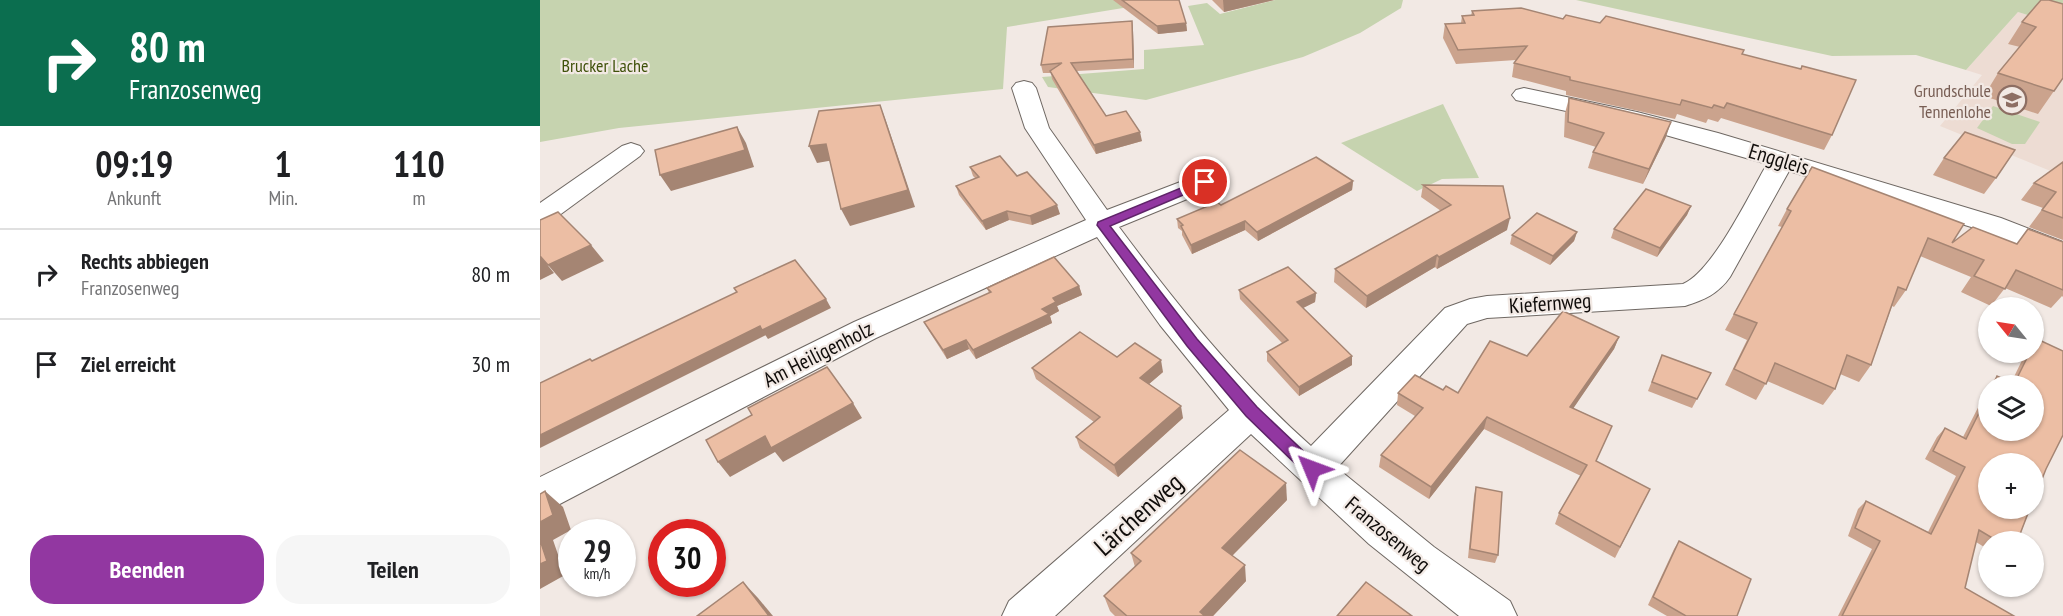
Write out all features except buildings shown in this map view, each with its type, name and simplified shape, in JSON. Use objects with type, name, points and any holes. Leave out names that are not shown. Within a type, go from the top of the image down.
[{"type":"street","name":"Franzosenweg","points":[[1024,88],[1037,128],[1103,225],[1192,343],[1252,411],[1312,469],[1388,535],[1458,591],[1495,616]]},
{"type":"street","name":"Enggleis","points":[[1524,95],[1655,123],[1782,160],[1991,224],[2063,253]]},
{"type":"street","points":[[540,216],[631,151]]},
{"type":"street","name":"Kiefernweg","points":[[1312,469],[1456,316],[1470,310],[1487,307],[1685,295],[1699,291],[1710,284],[1782,160]]},
{"type":"street","points":[[1103,225],[1205,182]]},
{"type":"street","name":"Am Heiligenholz","points":[[540,495],[865,330],[1103,225]]},
{"type":"street","name":"Lärchenweg","points":[[1024,616],[1252,411]]},
{"type":"shaded area","name":"Grundschule Tennenlohe","points":[[2018,12],[2063,26],[2063,176],[1940,126],[1982,75],[1966,70]]},
{"type":"green space","name":"Brucker Lache","points":[[540,0],[1172,0],[1007,27],[1003,89],[619,128],[540,142]]},
{"type":"green space","points":[[1275,0],[1403,0],[1401,8],[1360,33],[1303,57],[1146,100],[1048,87],[1042,77],[1144,69],[1144,50],[1204,45],[1188,6],[1207,3],[1220,14]]},
{"type":"green space","points":[[1576,0],[2063,0],[2063,26],[2018,12],[1966,70],[1916,55],[1832,56]]},
{"type":"green space","points":[[1443,104],[1479,178],[1442,179],[1417,191],[1341,143]]},
{"type":"green space","points":[[1993,106],[2040,122],[2025,144],[2012,144],[1977,128]]},
{"type":"place","name":"Grundschule Tennenlohe","points":[[2012,100]]},
{"type":"route","points":[[1205,182],[1119,216],[1103,225],[1192,343],[1252,411],[1312,469]]}]
